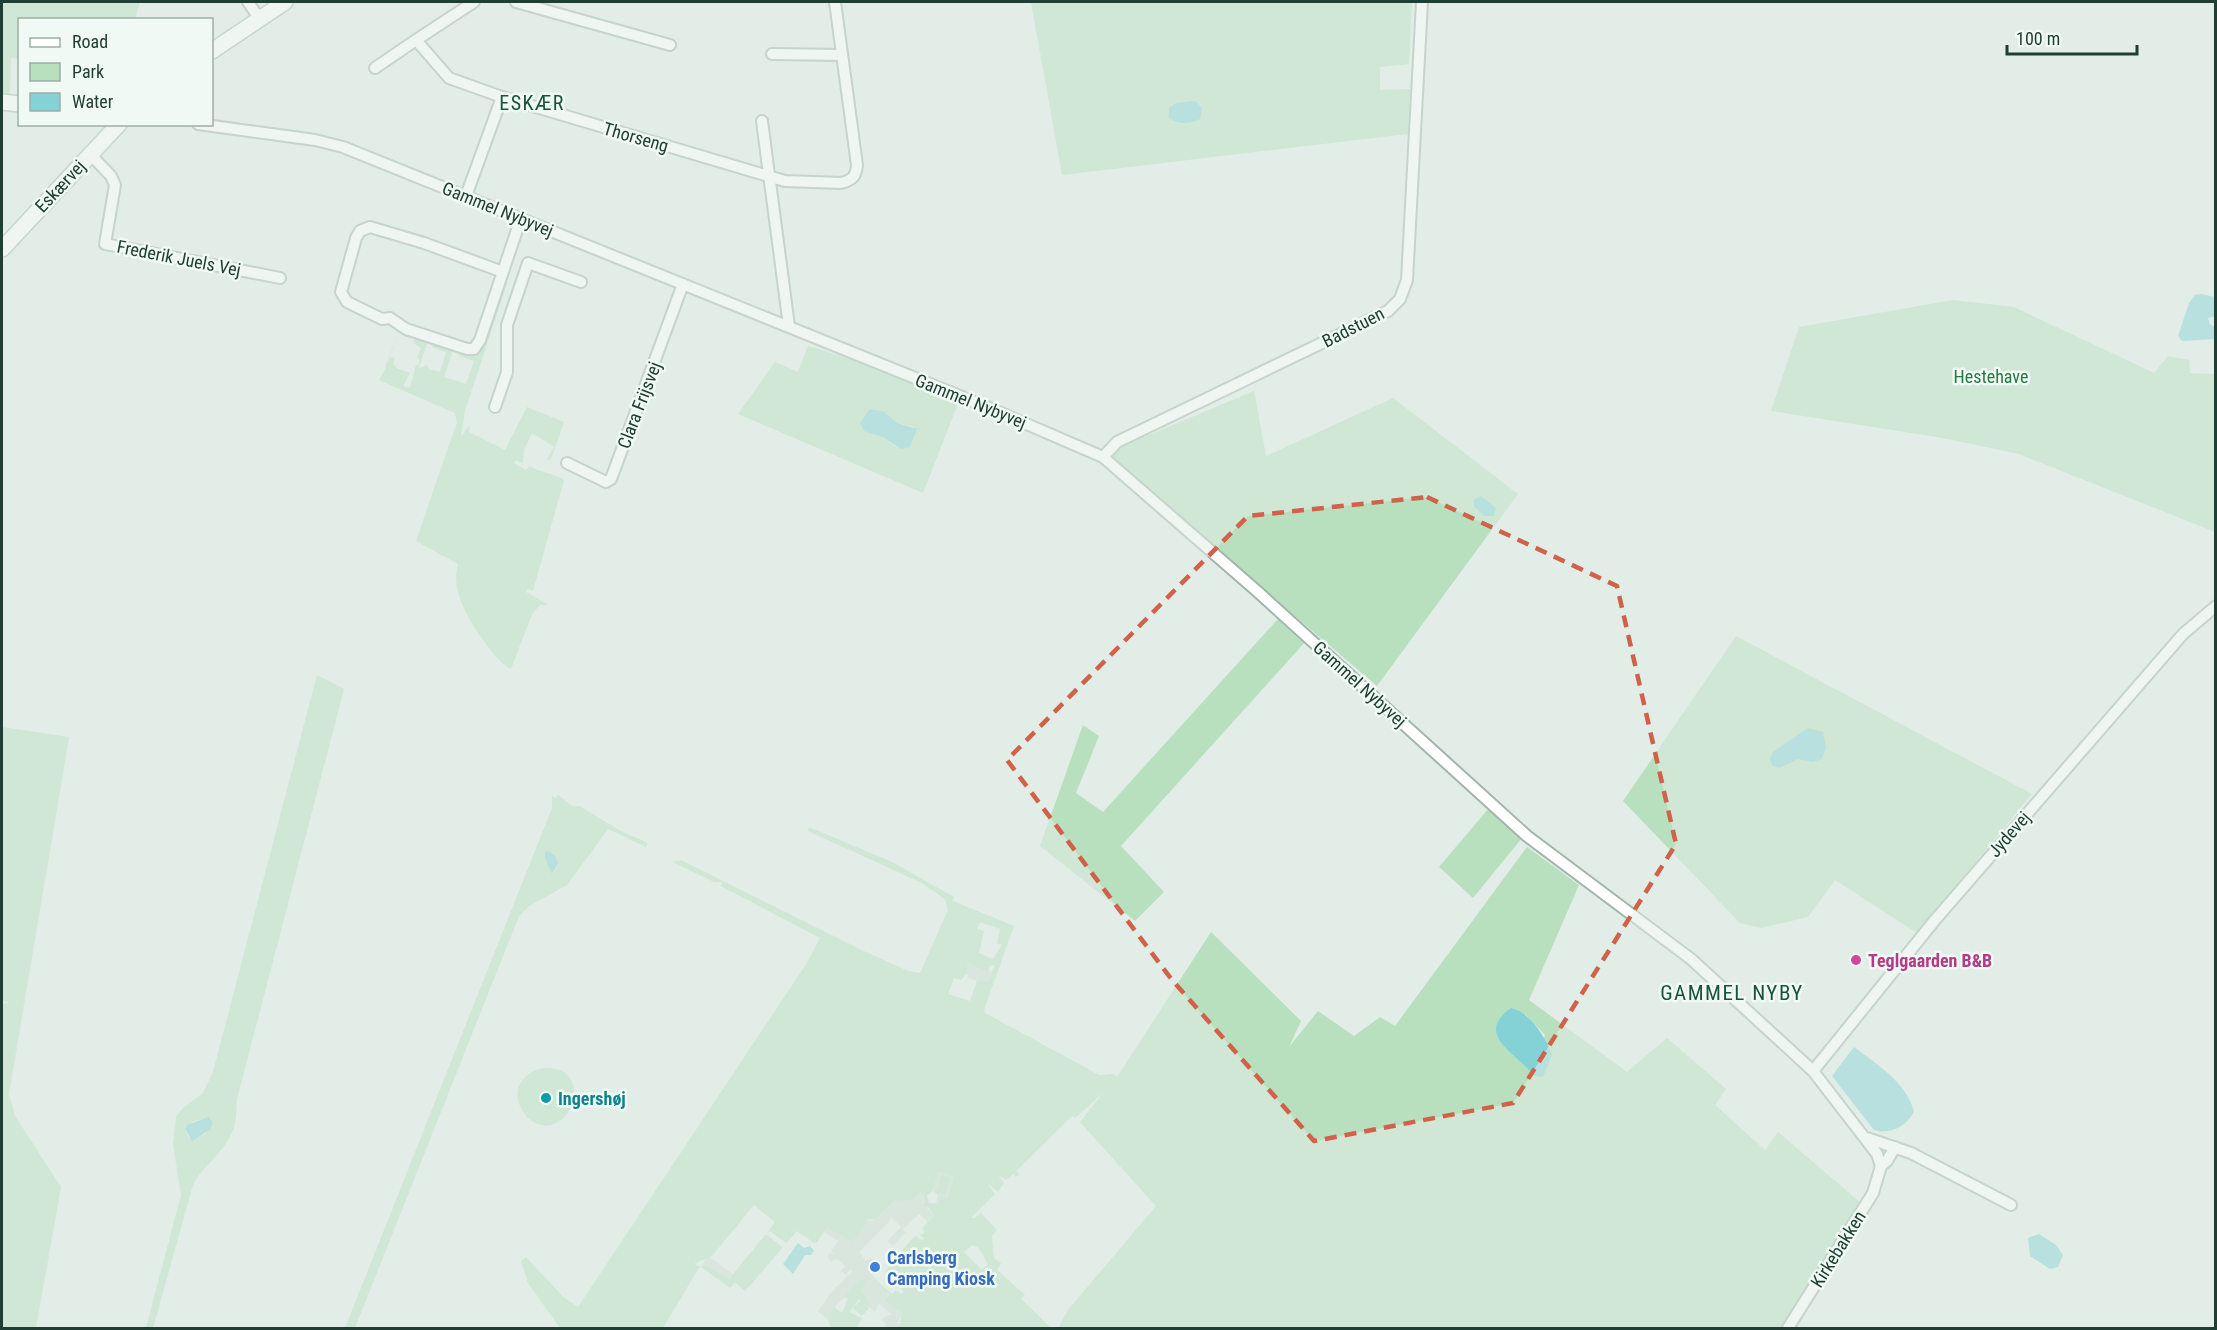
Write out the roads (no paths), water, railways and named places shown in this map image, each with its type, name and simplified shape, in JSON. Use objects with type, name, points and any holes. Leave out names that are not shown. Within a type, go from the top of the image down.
[{"type":"street","points":[[248,2],[259,18]]},
{"type":"street","points":[[213,50],[285,2]]},
{"type":"street","points":[[375,68],[474,2]]},
{"type":"street","points":[[516,2],[670,45]]},
{"type":"street","points":[[772,54],[842,55],[835,2]]},
{"type":"street","name":"Badstuen","points":[[1103,457],[1118,442],[1388,311],[1400,299],[1407,280],[1422,2]]},
{"type":"street","name":"Thorseng","points":[[416,40],[449,78],[502,97],[785,181],[841,183],[850,180],[856,174],[857,165],[842,55]]},
{"type":"street","points":[[466,196],[502,97]]},
{"type":"street","points":[[2,102],[18,104]]},
{"type":"street","points":[[762,121],[789,327]]},
{"type":"street","name":"Gammel Nybyvej","points":[[212,126],[330,143],[521,218],[1103,457],[1241,576],[1527,836],[1691,959],[1814,1071],[1867,1138],[1881,1166]]},
{"type":"street","name":"Eskærvej","points":[[2,249],[90,154],[110,127]]},
{"type":"street","name":"Frederik Juels Vej","points":[[90,154],[111,176],[115,185],[105,244],[280,278]]},
{"type":"street","points":[[521,218],[502,274],[480,340],[472,349],[406,328],[390,318],[382,319],[347,302],[341,291],[356,238],[360,231],[370,227],[424,243],[502,274],[522,280]]},
{"type":"street","points":[[495,407],[507,372],[507,325],[528,263],[581,282]]},
{"type":"street","name":"Clara Frijsvej","points":[[567,463],[606,482],[611,479],[683,284]]},
{"type":"street","name":"Jydevej","points":[[1814,1071],[1935,920],[2183,634],[2216,606]]},
{"type":"street","points":[[1867,1138],[1896,1147],[2011,1205]]},
{"type":"street","points":[[1881,1166],[1896,1147]]},
{"type":"street","name":"Kirkebakken","points":[[1788,1329],[1873,1193],[1881,1166]]},
{"type":"water","points":[[1195,101],[1202,108],[1200,119],[1184,123],[1169,118],[1169,108],[1176,103]]},
{"type":"water","points":[[2195,295],[2215,297],[2215,316],[2208,318],[2210,324],[2215,327],[2215,339],[2182,341],[2178,336],[2189,303]]},
{"type":"water","points":[[870,409],[883,411],[897,423],[917,429],[910,447],[901,449],[883,437],[864,431],[860,423]]},
{"type":"water","points":[[1481,496],[1496,508],[1494,516],[1484,516],[1474,506],[1474,500]]},
{"type":"water","points":[[1808,728],[1823,732],[1826,748],[1822,759],[1813,762],[1798,759],[1779,768],[1772,765],[1770,759],[1773,752]]},
{"type":"water","points":[[548,851],[555,856],[558,864],[552,874],[545,858],[545,852]]},
{"type":"water","points":[[1511,1008],[1518,1010],[1531,1020],[1549,1048],[1552,1055],[1543,1077],[1534,1076],[1502,1044],[1497,1035],[1496,1027],[1500,1018]]},
{"type":"water","points":[[1854,1047],[1890,1075],[1910,1101],[1914,1112],[1897,1128],[1886,1131],[1874,1130],[1832,1076]]},
{"type":"water","points":[[208,1117],[213,1123],[210,1129],[192,1142],[186,1130],[187,1125]]},
{"type":"water","points":[[2039,1234],[2056,1245],[2063,1255],[2058,1267],[2050,1269],[2030,1256],[2028,1238]]},
{"type":"water","points":[[798,1243],[804,1248],[810,1246],[814,1251],[811,1255],[805,1255],[793,1274],[783,1264]]},
{"type":"place","name":"Teglgaarden B&B","points":[[1856,960]]},
{"type":"place","name":"Ingershøj","points":[[546,1098]]},
{"type":"place","name":"Carlsberg Camping Kiosk","points":[[875,1267]]},
{"type":"district","name":"ESKÆR","points":[[532,103]]},
{"type":"district","name":"GAMMEL NYBY","points":[[1732,993]]},
{"type":"park label","name":"Hestehave","points":[[1991,376]]}]
